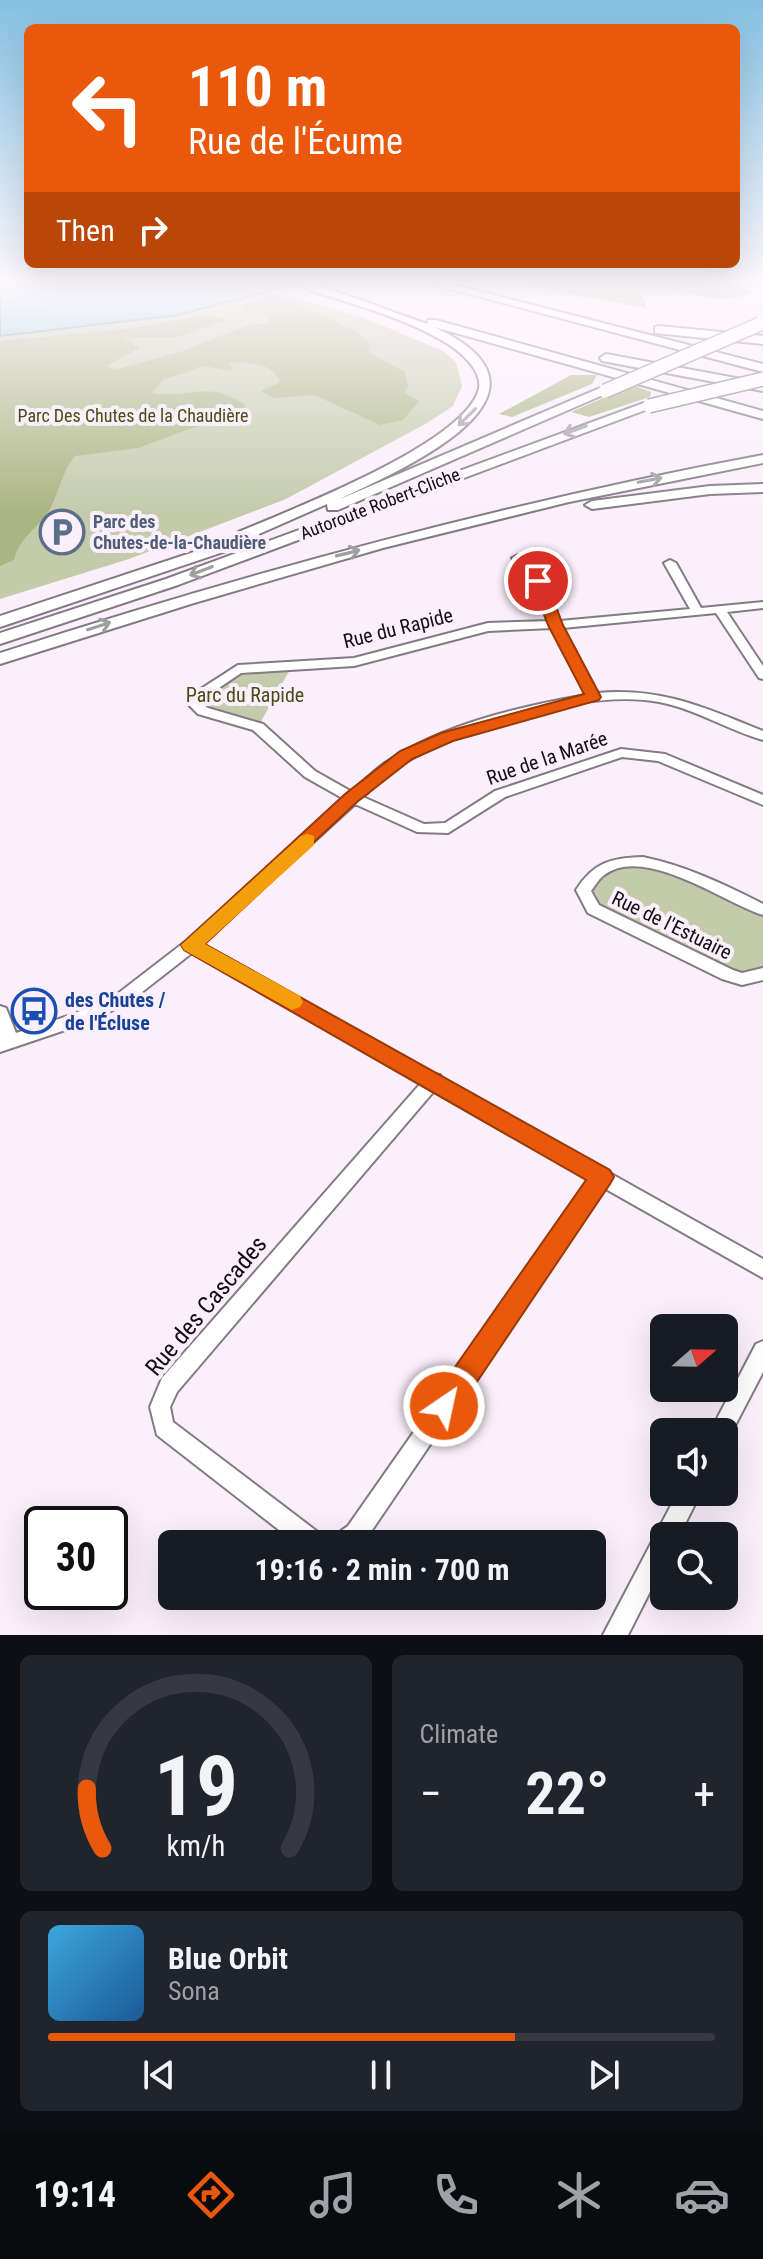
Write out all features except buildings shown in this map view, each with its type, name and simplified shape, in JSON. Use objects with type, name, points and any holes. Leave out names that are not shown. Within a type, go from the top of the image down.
[{"type":"highway","points":[[199,555],[379,473],[449,433],[476,408],[485,384],[472,359]]},
{"type":"highway","points":[[561,359],[763,415]]},
{"type":"highway","points":[[612,359],[759,384]]},
{"type":"highway","points":[[0,622],[307,518],[678,359]]},
{"type":"highway","points":[[730,359],[763,368]]},
{"type":"highway","name":"Autoroute Robert-Cliche","points":[[0,639],[172,582],[649,406],[759,384]]},
{"type":"highway","name":"Autoroute Robert-Cliche","points":[[0,660],[259,576],[528,506],[763,459]]},
{"type":"highway","points":[[410,537],[651,496],[763,488]]},
{"type":"street","points":[[518,558],[538,581],[556,625],[593,697]]},
{"type":"street","points":[[670,563],[698,612]]},
{"type":"street","name":"Rue du Rapide","points":[[351,798],[310,774],[258,727],[203,711],[195,705],[198,694],[238,669],[354,662],[488,627],[556,625],[763,605]]},
{"type":"street","points":[[720,610],[763,675]]},
{"type":"street","points":[[0,1012],[5,1043],[77,1020],[122,999],[191,945],[388,767],[424,746],[554,705],[625,694],[678,702],[763,736]]},
{"type":"street","name":"Rue de la Marée","points":[[351,798],[422,829],[448,828],[500,794],[608,756],[631,752],[660,757],[763,800]]},
{"type":"street","name":"Rue de l'Estuaire","points":[[763,910],[677,869],[643,861],[609,868],[589,879],[583,890],[593,909],[728,975],[742,979],[763,974]]},
{"type":"street","points":[[191,945],[763,1269]]},
{"type":"street","name":"Rue des Cascades","points":[[297,1530],[164,1428],[160,1407],[169,1385],[434,1080]]},
{"type":"street","points":[[359,1530],[602,1177]]},
{"type":"street","points":[[728,1418],[763,1351]]},
{"type":"street","points":[[615,1635],[650,1568]]},
{"type":"green space","name":"Parc Des Chutes de la Chaudière","points":[[0,359],[453,359],[456,362],[462,386],[453,406],[286,499],[129,559],[0,599]]},
{"type":"green space","points":[[0,359],[119,359],[107,366],[115,370],[153,359],[382,359],[405,372],[408,386],[404,393],[419,401],[403,420],[380,425],[314,395],[274,398],[261,391],[280,382],[277,376],[267,368],[254,364],[228,364],[234,368],[231,371],[204,366],[163,380],[152,393],[209,391],[232,397],[245,405],[244,409],[138,448],[75,456],[47,514],[23,541],[14,560],[0,566]]},
{"type":"green space","points":[[571,375],[597,375],[592,384],[512,417],[499,414]]},
{"type":"green space","points":[[633,385],[651,392],[650,397],[589,417],[571,412]]},
{"type":"green space","name":"Parc du Rapide","points":[[292,666],[258,727],[203,711],[198,694],[228,673]]},
{"type":"green space","points":[[643,861],[763,910],[763,974],[742,979],[593,909],[589,879],[609,868]]},
{"type":"slow traffic","points":[[292,1002],[191,945],[307,840]]},
{"type":"place","name":"Parc des Chutes-de-la-Chaudière","points":[[62,532]]},
{"type":"place","name":"des Chutes / de l'Écluse","points":[[34,1011]]},
{"type":"route","points":[[444,1406],[602,1177],[191,945],[278,869],[351,798],[406,755],[447,737],[572,700],[593,697],[556,625],[538,581]]}]
